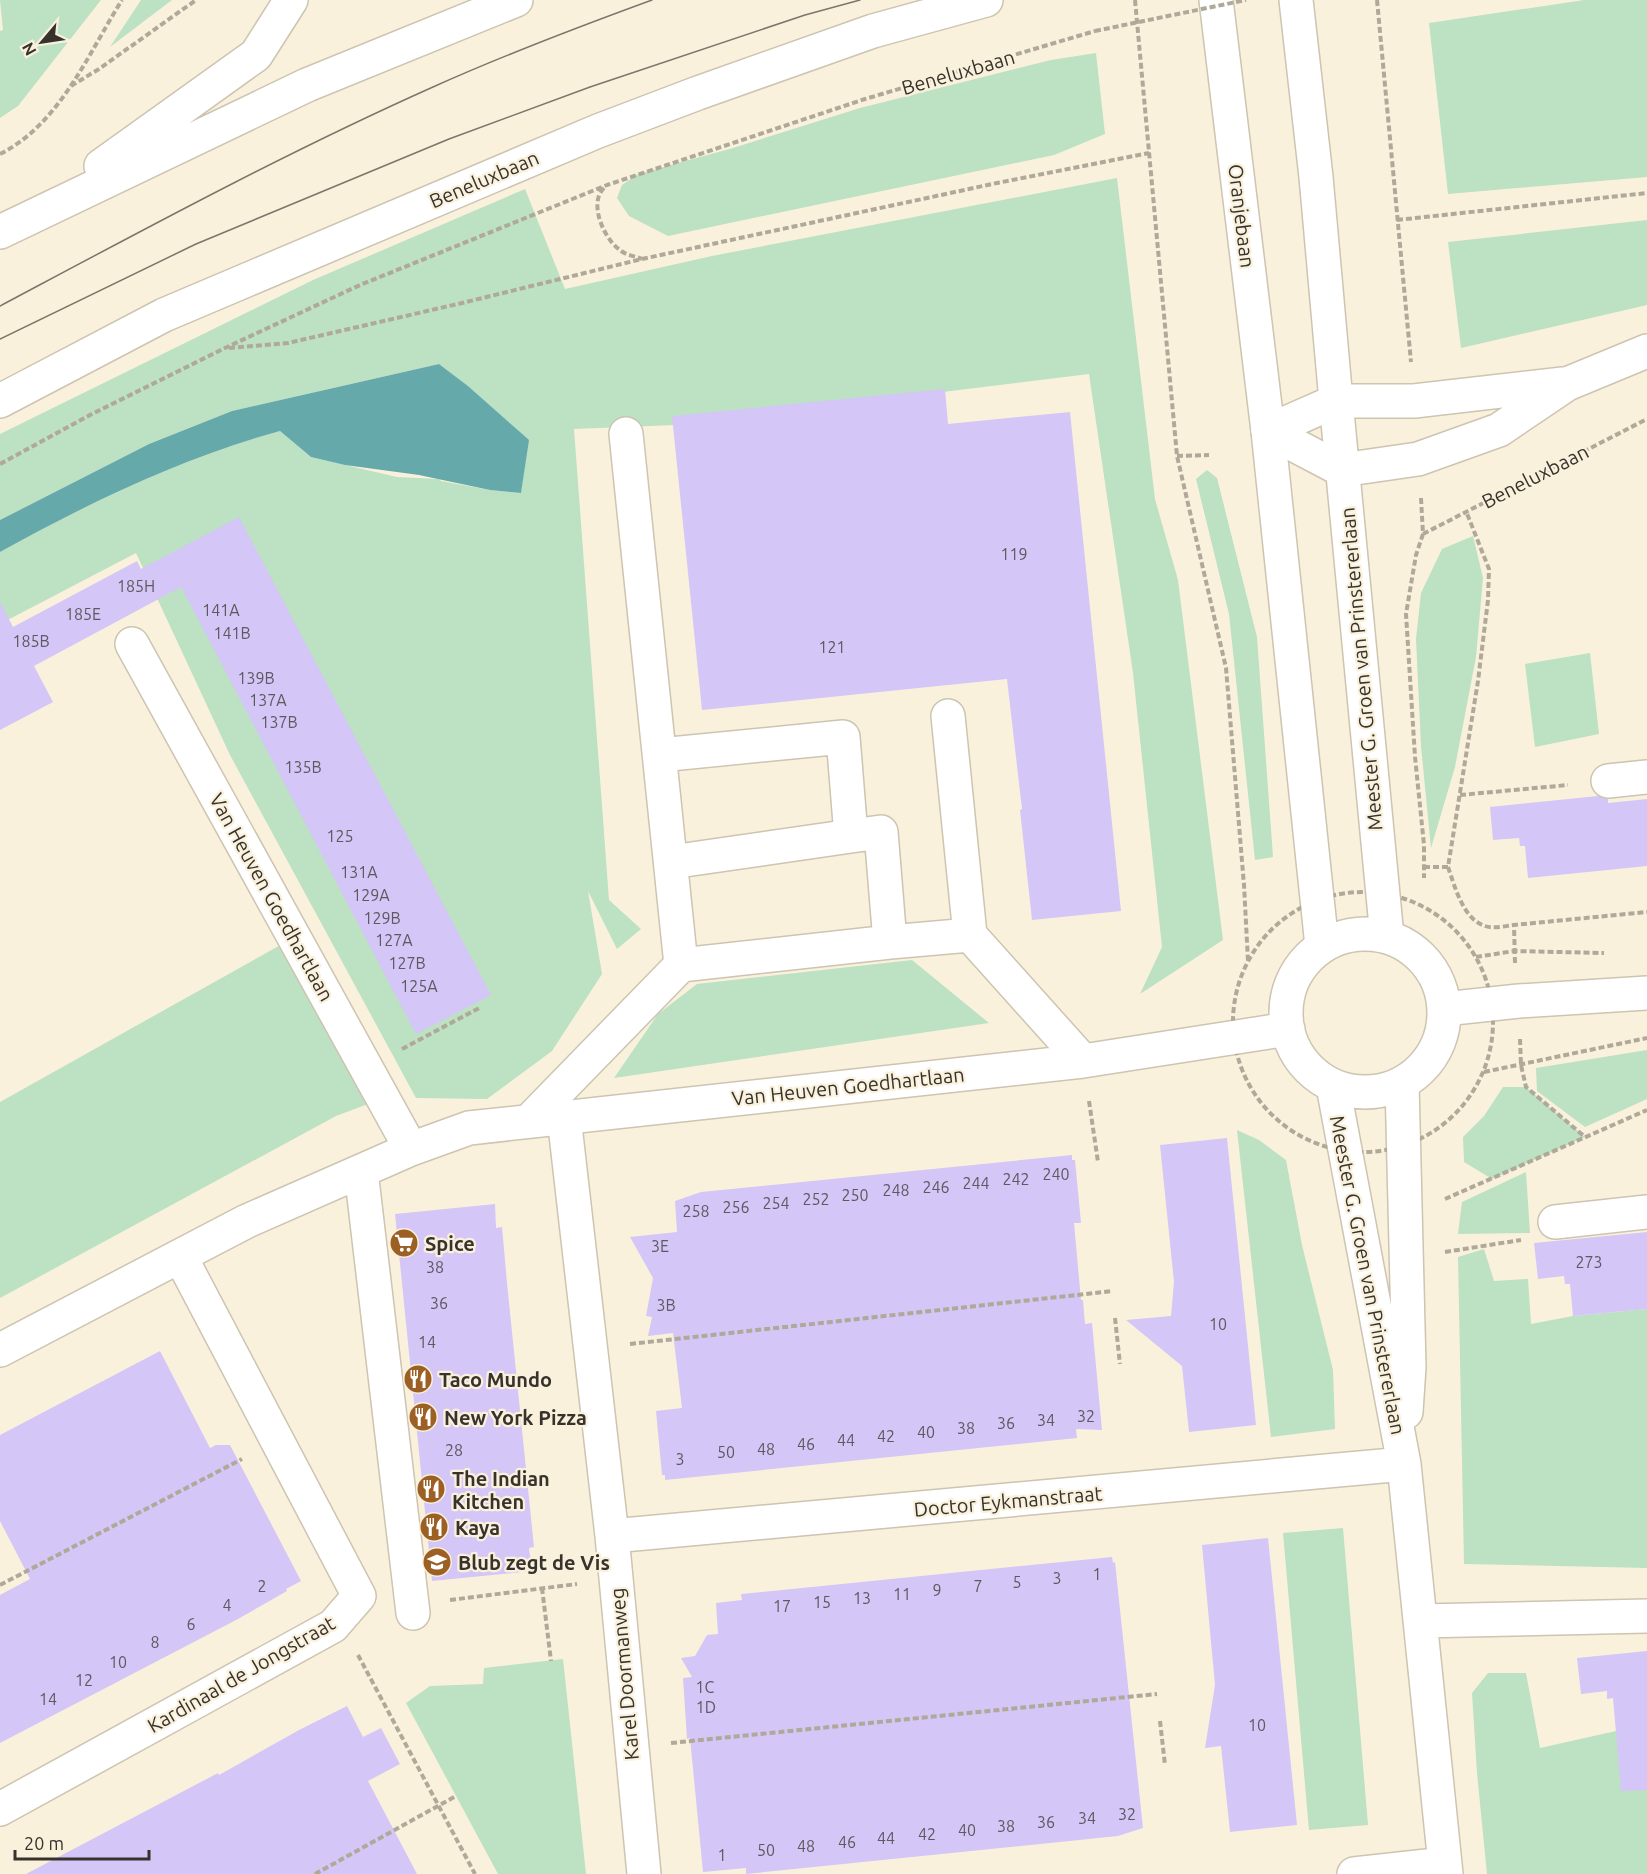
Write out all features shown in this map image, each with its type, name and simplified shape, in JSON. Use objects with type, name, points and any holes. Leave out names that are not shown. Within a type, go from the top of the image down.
[{"type":"street","points":[[31,215],[256,55],[291,0]]},
{"type":"street","points":[[0,232],[31,215],[307,85],[516,0]]},
{"type":"street","name":"Beneluxbaan","points":[[0,401],[164,315],[598,131],[873,31],[986,0]]},
{"type":"street","name":"Oranjebaan","points":[[1216,0],[1268,431]]},
{"type":"street","points":[[1296,0],[1316,177],[1336,401]]},
{"type":"street","points":[[1268,431],[1342,470],[1418,459],[1499,430],[1567,384],[1647,351]]},
{"type":"street","points":[[1268,431],[1336,401],[1414,401],[1567,384]]},
{"type":"street","name":"Meester G. Groen van Prinstererlaan","points":[[1336,401],[1387,937]]},
{"type":"street","points":[[1268,431],[1322,946]]},
{"type":"street","points":[[627,434],[681,965]]},
{"type":"street","name":"Van Heuven Goedhartlaan","points":[[132,644],[411,1149]]},
{"type":"street","points":[[948,716],[970,935],[1083,1061]]},
{"type":"street","points":[[660,755],[843,737],[851,836]]},
{"type":"street","points":[[1608,781],[1647,777]]},
{"type":"street","points":[[671,862],[881,832],[890,942]]},
{"type":"street","points":[[1371,934],[1387,937],[1409,948],[1426,964],[1439,985],[1444,1009],[1443,1027],[1437,1044],[1429,1059],[1417,1072],[1402,1083],[1386,1090],[1350,1091],[1333,1086],[1310,1070],[1293,1047],[1286,1019],[1288,991],[1301,966],[1322,946],[1353,935],[1371,934]]},
{"type":"street","points":[[530,1120],[681,965],[970,935]]},
{"type":"street","points":[[1444,1009],[1519,1000],[1647,993]]},
{"type":"street","name":"Van Heuven Goedhartlaan","points":[[0,1350],[247,1221],[411,1149],[469,1128],[1083,1061],[1287,1029]]},
{"type":"street","name":"Meester G. Groen van Prinstererlaan","points":[[1402,1083],[1409,1367],[1404,1464]]},
{"type":"street","name":"Meester G. Groen van Prinstererlaan","points":[[1333,1086],[1404,1464],[1446,1869]]},
{"type":"street","name":"Karel Doormanweg","points":[[564,1117],[612,1536],[644,1874]]},
{"type":"street","points":[[361,1171],[413,1613]]},
{"type":"street","points":[[1557,1221],[1647,1212]]},
{"type":"street","name":"Kardinaal de Jongstraat","points":[[0,1809],[333,1626],[359,1596],[180,1256]]},
{"type":"street","name":"Doctor Eykmanstraat","points":[[612,1536],[1404,1464]]},
{"type":"street","points":[[1420,1622],[1647,1616]]},
{"type":"street","points":[[1354,1874],[1446,1869]]},
{"type":"path","points":[[0,154],[11,149],[45,119],[70,86],[122,0]]},
{"type":"path","points":[[70,86],[99,69],[196,0]]},
{"type":"path","points":[[1136,0],[1177,456],[1226,668],[1248,962]]},
{"type":"path","name":"Beneluxbaan","points":[[0,464],[225,348],[360,285],[607,185],[866,99],[1095,31],[1246,0]]},
{"type":"path","points":[[1377,0],[1414,401]]},
{"type":"path","name":"Beneluxbaan","points":[[225,348],[288,343],[642,259],[1149,153]]},
{"type":"path","points":[[607,185],[600,192],[597,207],[600,224],[620,250],[642,259]]},
{"type":"path","points":[[1397,220],[1647,193]]},
{"type":"path","name":"Beneluxbaan","points":[[1423,534],[1647,419]]},
{"type":"path","points":[[1177,456],[1209,455]]},
{"type":"path","points":[[1418,459],[1423,534],[1416,555],[1406,614],[1425,886]]},
{"type":"path","points":[[1466,511],[1489,569],[1489,590],[1478,681],[1448,867],[1465,909],[1474,921],[1487,927],[1647,912]]},
{"type":"path","points":[[1460,795],[1608,781]]},
{"type":"path","points":[[1424,867],[1448,867]]},
{"type":"path","points":[[1514,925],[1521,1065],[1526,1087],[1585,1137]]},
{"type":"path","points":[[1476,957],[1514,951],[1608,953]]},
{"type":"path","points":[[366,1068],[481,1007]]},
{"type":"path","points":[[1484,1072],[1647,1038]]},
{"type":"path","points":[[1083,1061],[1098,1162]]},
{"type":"path","points":[[1443,1200],[1647,1110]]},
{"type":"path","points":[[1443,1252],[1539,1237],[1557,1221]]},
{"type":"path","points":[[590,1348],[1113,1292]]},
{"type":"path","points":[[1115,1318],[1120,1364]]},
{"type":"path","points":[[0,1585],[277,1440]]},
{"type":"path","points":[[413,1613],[429,1602],[616,1580]]},
{"type":"path","points":[[542,1588],[551,1661]]},
{"type":"path","points":[[340,1619],[475,1874]]},
{"type":"path","points":[[631,1748],[1157,1694]]},
{"type":"path","points":[[1160,1721],[1165,1765]]},
{"type":"path","points":[[315,1874],[440,1807],[456,1796]]},
{"type":"green space","points":[[0,0],[101,0],[18,106],[0,118],[0,31],[3,30]]},
{"type":"green space","points":[[141,0],[172,0],[110,47]]},
{"type":"green space","points":[[1584,0],[1647,0],[1647,177],[1448,194],[1429,23]]},
{"type":"green space","points":[[1096,53],[1105,134],[1054,155],[668,236],[629,216],[617,198],[622,185],[638,174],[733,148],[860,108],[1051,60]]},
{"type":"green space","points":[[1117,178],[1155,499],[1178,580],[1223,940],[1140,994],[1162,947],[1133,673],[1089,374],[675,425],[574,429],[609,900],[641,929],[617,949],[588,891],[602,974],[552,1051],[487,1099],[416,1098],[230,755],[136,553],[0,624],[0,552],[136,483],[207,454],[280,431],[311,457],[397,477],[439,479],[490,490],[521,493],[528,440],[468,386],[439,364],[232,411],[149,444],[0,520],[0,434],[313,280],[525,189],[565,289],[712,256]]},
{"type":"green space","points":[[1647,220],[1647,305],[1461,348],[1448,242]]},
{"type":"green space","points":[[1207,470],[1217,478],[1257,637],[1273,857],[1255,860],[1229,614],[1196,479]]},
{"type":"green space","points":[[1473,536],[1483,578],[1476,657],[1455,767],[1431,848],[1421,746],[1416,639],[1421,593],[1442,549]]},
{"type":"green space","points":[[1590,653],[1599,734],[1535,747],[1525,664]]},
{"type":"green space","points":[[284,943],[376,1101],[336,1116],[0,1298],[0,1102]]},
{"type":"green space","points":[[912,960],[989,1023],[614,1078],[658,1014],[697,984]]},
{"type":"green space","points":[[1647,1050],[1647,1099],[1585,1127],[1537,1091],[1536,1068]]},
{"type":"green space","points":[[1503,1087],[1526,1087],[1585,1137],[1492,1179],[1464,1162],[1463,1137],[1484,1116]]},
{"type":"green space","points":[[1237,1130],[1259,1140],[1286,1160],[1302,1245],[1333,1370],[1335,1429],[1271,1437]]},
{"type":"green space","points":[[1526,1172],[1530,1233],[1458,1234],[1462,1202]]},
{"type":"green space","points":[[1484,1249],[1494,1281],[1528,1279],[1531,1324],[1573,1316],[1647,1309],[1647,1568],[1464,1564],[1458,1257]]},
{"type":"green space","points":[[1343,1528],[1368,1825],[1309,1830],[1283,1533]]},
{"type":"green space","points":[[563,1659],[586,1874],[498,1874],[406,1703],[430,1686],[483,1684],[484,1668]]},
{"type":"green space","points":[[1488,1673],[1526,1673],[1540,1748],[1616,1731],[1647,1728],[1647,1874],[1487,1874],[1472,1693]]},
{"type":"water","points":[[439,364],[468,386],[529,440],[521,493],[490,490],[419,475],[345,465],[311,457],[280,431],[207,454],[136,483],[0,552],[0,520],[149,444],[232,411]]},
{"type":"building","points":[[945,389],[948,424],[1070,412],[1121,911],[1032,920],[1007,679],[702,710],[672,416]]},
{"type":"building","points":[[239,517],[491,995],[416,1034],[181,587],[34,666],[53,702],[0,730],[0,602],[13,627],[137,561],[141,569]]},
{"type":"building","points":[[1598,796],[1608,799],[1608,803],[1647,799],[1647,866],[1528,878],[1525,846],[1520,846],[1519,838],[1493,840],[1490,807]]},
{"type":"building","points":[[1227,1138],[1256,1425],[1189,1432],[1182,1366],[1126,1320],[1171,1316],[1174,1282],[1160,1145]]},
{"type":"building","points":[[1072,1155],[1072,1160],[1075,1160],[1081,1223],[1074,1223],[1081,1300],[1083,1300],[1085,1324],[1092,1323],[1102,1430],[1076,1429],[1077,1438],[665,1480],[665,1475],[662,1475],[656,1411],[682,1408],[673,1333],[648,1336],[652,1317],[646,1316],[653,1278],[630,1237],[677,1232],[675,1201],[701,1192]]},
{"type":"building","points":[[495,1204],[496,1228],[502,1227],[534,1547],[529,1548],[532,1571],[432,1581],[395,1214]]},
{"type":"building","points":[[1647,1232],[1647,1309],[1573,1316],[1570,1284],[1565,1284],[1564,1276],[1538,1279],[1534,1243]]},
{"type":"building","points":[[160,1351],[210,1448],[216,1445],[230,1445],[301,1581],[238,1619],[0,1743],[0,1595],[30,1579],[0,1521],[0,1435]]},
{"type":"building","points":[[1268,1538],[1297,1825],[1230,1832],[1221,1746],[1205,1748],[1215,1685],[1202,1545]]},
{"type":"building","points":[[1112,1557],[1113,1563],[1115,1562],[1143,1828],[1118,1836],[746,1874],[746,1868],[703,1872],[690,1738],[687,1739],[683,1678],[692,1677],[681,1658],[695,1656],[707,1635],[718,1634],[716,1603],[742,1600],[741,1594]]},
{"type":"building","points":[[1647,1651],[1647,1790],[1621,1791],[1613,1698],[1607,1699],[1607,1691],[1581,1694],[1577,1658]]},
{"type":"building","points":[[347,1706],[363,1737],[381,1728],[400,1764],[368,1781],[417,1874],[26,1874],[218,1773],[219,1775]]},
{"type":"tram line","points":[[0,306],[215,193],[378,112],[460,75],[652,0]]},
{"type":"tram line","points":[[0,339],[196,244],[449,139],[590,87],[805,15],[860,0]]},
{"type":"place","name":"Spice","points":[[404,1243]]},
{"type":"place","name":"Taco Mundo","points":[[418,1379]]},
{"type":"place","name":"New York Pizza","points":[[423,1417]]},
{"type":"place","name":"The Indian Kitchen","points":[[431,1489]]},
{"type":"place","name":"Kaya","points":[[434,1527]]},
{"type":"place","name":"Blub zegt de Vis","points":[[437,1562]]}]
